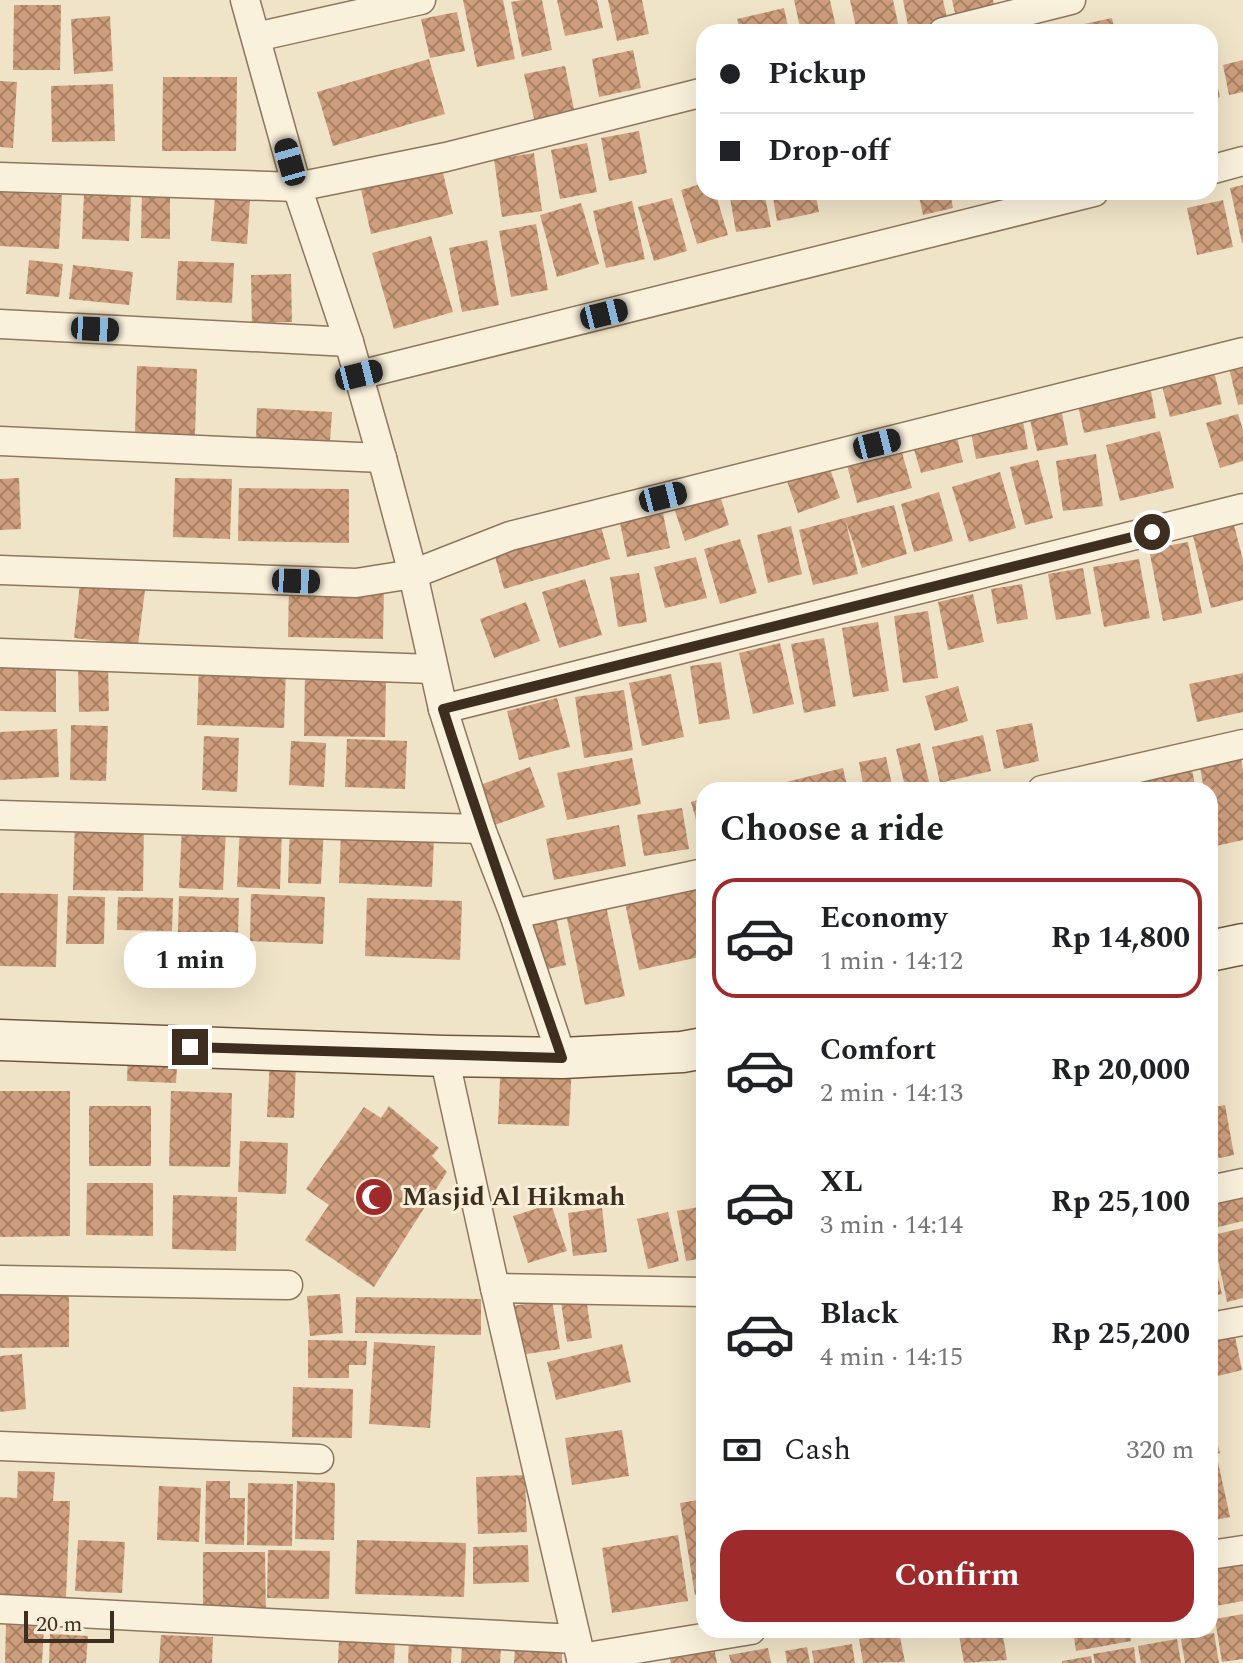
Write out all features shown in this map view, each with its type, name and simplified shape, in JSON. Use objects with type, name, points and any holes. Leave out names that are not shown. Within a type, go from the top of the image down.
[{"type":"street","points":[[223,0],[245,0],[297,187],[359,375],[413,574],[443,709],[481,829],[514,914],[562,1058]]},
{"type":"street","points":[[256,37],[421,0]]},
{"type":"street","points":[[975,24],[1071,0]]},
{"type":"street","points":[[0,177],[297,187],[446,157],[696,94]]},
{"type":"street","points":[[1218,168],[1243,161]]},
{"type":"street","points":[[359,375],[1062,200]]},
{"type":"street","points":[[0,324],[349,342]]},
{"type":"street","points":[[0,570],[356,583],[413,574],[510,536],[1243,352]]},
{"type":"street","points":[[0,441],[382,458]]},
{"type":"street","points":[[443,709],[1243,508]]},
{"type":"street","points":[[0,653],[433,669]]},
{"type":"street","points":[[1077,782],[1243,744]]},
{"type":"street","points":[[0,815],[481,829]]},
{"type":"street","points":[[514,914],[696,875]]},
{"type":"street","points":[[1218,949],[1243,944]]},
{"type":"street","points":[[0,1040],[562,1058],[696,1049]]},
{"type":"street","points":[[444,1056],[580,1653]]},
{"type":"street","points":[[1218,1188],[1243,1183]]},
{"type":"street","points":[[0,1280],[288,1285]]},
{"type":"street","points":[[495,1288],[696,1292]]},
{"type":"street","points":[[1218,1326],[1243,1321]]},
{"type":"street","points":[[0,1446],[319,1459]]},
{"type":"street","points":[[1218,1554],[1243,1550]]},
{"type":"street","points":[[0,1609],[580,1653],[696,1637]]},
{"type":"building","points":[[463,0],[503,0],[515,59],[477,67]]},
{"type":"building","points":[[542,0],[552,50],[522,57],[511,2]]},
{"type":"building","points":[[557,0],[597,0],[603,28],[565,36]]},
{"type":"building","points":[[608,0],[642,0],[649,34],[617,41]]},
{"type":"building","points":[[794,0],[830,0],[835,24],[799,24]]},
{"type":"building","points":[[850,0],[893,0],[898,24],[855,24]]},
{"type":"building","points":[[903,0],[943,0],[948,22],[908,24]]},
{"type":"building","points":[[952,0],[993,0],[994,5],[955,13]]},
{"type":"building","points":[[14,5],[61,5],[60,70],[13,70]]},
{"type":"building","points":[[784,8],[787,24],[738,24],[737,19]]},
{"type":"building","points":[[457,12],[465,51],[430,58],[421,19]]},
{"type":"building","points":[[110,16],[113,71],[74,74],[71,19]]},
{"type":"building","points":[[1112,18],[1113,24],[1084,24]]},
{"type":"building","points":[[633,50],[641,88],[599,97],[592,59]]},
{"type":"building","points":[[429,59],[445,114],[333,146],[317,92]]},
{"type":"building","points":[[1243,60],[1243,92],[1229,95],[1223,65]]},
{"type":"building","points":[[565,66],[575,114],[535,123],[524,74]]},
{"type":"building","points":[[163,77],[237,77],[236,151],[162,151]]},
{"type":"building","points":[[0,81],[17,82],[13,148],[0,147]]},
{"type":"building","points":[[113,84],[115,141],[52,142],[51,86]]},
{"type":"building","points":[[639,131],[647,173],[609,181],[601,138]]},
{"type":"building","points":[[587,143],[597,192],[560,199],[551,150]]},
{"type":"building","points":[[534,153],[542,211],[502,217],[494,159]]},
{"type":"building","points":[[441,165],[453,214],[371,234],[360,185]]},
{"type":"building","points":[[696,185],[696,200],[717,200],[728,235],[697,244],[681,190]]},
{"type":"building","points":[[1243,185],[1243,243],[1242,243],[1230,188]]},
{"type":"building","points":[[142,190],[170,191],[170,239],[141,238]]},
{"type":"building","points":[[0,192],[62,195],[59,249],[0,246]]},
{"type":"building","points":[[84,193],[131,195],[129,241],[82,239]]},
{"type":"building","points":[[215,198],[250,200],[247,244],[211,241]]},
{"type":"building","points":[[672,198],[687,251],[654,261],[638,207]]},
{"type":"building","points":[[730,200],[766,200],[771,227],[736,232]]},
{"type":"building","points":[[773,200],[817,200],[819,212],[777,221]]},
{"type":"building","points":[[920,200],[952,200],[953,208],[923,215]]},
{"type":"building","points":[[1223,200],[1233,247],[1197,255],[1187,208]]},
{"type":"building","points":[[632,201],[645,259],[606,268],[593,211]]},
{"type":"building","points":[[581,203],[599,264],[557,277],[540,215]]},
{"type":"building","points":[[536,224],[548,290],[511,297],[499,231]]},
{"type":"building","points":[[431,236],[453,312],[394,329],[372,253]]},
{"type":"building","points":[[487,240],[499,305],[462,312],[449,248]]},
{"type":"building","points":[[29,260],[63,264],[59,297],[26,294]]},
{"type":"building","points":[[178,261],[234,263],[232,303],[176,300]]},
{"type":"building","points":[[73,265],[133,272],[129,305],[69,299]]},
{"type":"building","points":[[291,274],[292,322],[252,323],[251,275]]},
{"type":"building","points":[[1243,361],[1243,404],[1238,405],[1228,364]]},
{"type":"building","points":[[1212,364],[1222,404],[1170,417],[1160,378]]},
{"type":"building","points":[[137,366],[197,369],[195,435],[135,432]]},
{"type":"building","points":[[1150,386],[1156,418],[1084,433],[1077,401]]},
{"type":"building","points":[[257,408],[332,412],[330,442],[256,439]]},
{"type":"building","points":[[1061,408],[1068,445],[1037,451],[1029,415]]},
{"type":"building","points":[[1238,414],[1243,430],[1243,461],[1220,468],[1206,423]]},
{"type":"building","points":[[1022,416],[1028,449],[976,459],[970,427]]},
{"type":"building","points":[[1160,431],[1174,488],[1120,501],[1106,445]]},
{"type":"building","points":[[956,434],[963,462],[921,473],[913,446]]},
{"type":"building","points":[[901,449],[912,488],[857,503],[847,465]]},
{"type":"building","points":[[1096,454],[1103,506],[1063,511],[1056,461]]},
{"type":"building","points":[[1038,460],[1053,518],[1025,525],[1010,467]]},
{"type":"building","points":[[828,463],[840,498],[798,513],[786,478]]},
{"type":"building","points":[[1000,472],[1016,528],[969,542],[952,487]]},
{"type":"building","points":[[19,478],[21,529],[0,530],[0,479]]},
{"type":"building","points":[[175,478],[232,479],[230,539],[173,537]]},
{"type":"building","points":[[239,488],[349,489],[349,543],[238,541]]},
{"type":"building","points":[[718,489],[729,525],[685,541],[673,505]]},
{"type":"building","points":[[939,492],[953,541],[914,552],[901,504]]},
{"type":"building","points":[[894,505],[907,554],[862,568],[846,522],[858,574],[813,585],[799,530]]},
{"type":"building","points":[[663,513],[670,548],[627,557],[620,523]]},
{"type":"building","points":[[600,523],[610,559],[504,589],[494,553]]},
{"type":"building","points":[[1234,525],[1243,560],[1243,600],[1211,608],[1193,536]]},
{"type":"building","points":[[791,526],[802,574],[768,583],[757,535]]},
{"type":"building","points":[[740,539],[757,593],[720,604],[704,549]]},
{"type":"building","points":[[1188,542],[1202,613],[1163,621],[1149,549]]},
{"type":"building","points":[[696,557],[707,598],[665,608],[654,567]]},
{"type":"building","points":[[1139,559],[1150,618],[1104,627],[1093,567]]},
{"type":"building","points":[[1083,568],[1091,614],[1056,620],[1048,574]]},
{"type":"building","points":[[639,573],[647,622],[618,627],[610,577]]},
{"type":"building","points":[[81,574],[146,582],[138,645],[74,638]]},
{"type":"building","points":[[585,579],[602,635],[559,648],[542,592]]},
{"type":"building","points":[[289,583],[384,585],[383,639],[288,637]]},
{"type":"building","points":[[1022,584],[1028,619],[997,624],[991,589]]},
{"type":"building","points":[[973,594],[984,642],[948,650],[938,602]]},
{"type":"building","points":[[526,602],[540,641],[494,658],[480,619]]},
{"type":"building","points":[[928,611],[938,678],[903,683],[894,616]]},
{"type":"building","points":[[878,622],[889,691],[853,697],[842,628]]},
{"type":"building","points":[[824,638],[836,706],[804,713],[791,644]]},
{"type":"building","points":[[780,643],[794,704],[753,714],[739,653]]},
{"type":"building","points":[[0,657],[56,658],[56,712],[0,711]]},
{"type":"building","points":[[721,662],[730,719],[699,724],[690,666]]},
{"type":"building","points":[[199,664],[286,667],[284,728],[197,725]]},
{"type":"building","points":[[78,665],[108,665],[109,711],[79,712]]},
{"type":"building","points":[[305,672],[386,673],[385,737],[304,736]]},
{"type":"building","points":[[1243,673],[1243,712],[1197,722],[1189,684]]},
{"type":"building","points":[[671,674],[684,737],[642,746],[629,683]]},
{"type":"building","points":[[958,686],[968,721],[935,731],[925,696]]},
{"type":"building","points":[[624,690],[633,750],[584,758],[575,697]]},
{"type":"building","points":[[557,698],[570,747],[519,760],[507,711]]},
{"type":"building","points":[[1032,723],[1039,761],[1004,769],[996,730]]},
{"type":"building","points":[[71,725],[108,726],[106,781],[70,780]]},
{"type":"building","points":[[57,729],[59,777],[0,780],[0,732]]},
{"type":"building","points":[[983,735],[991,771],[940,782],[932,747]]},
{"type":"building","points":[[204,736],[239,738],[237,792],[202,790]]},
{"type":"building","points":[[347,739],[407,741],[405,789],[345,787]]},
{"type":"building","points":[[291,741],[326,743],[324,787],[289,785]]},
{"type":"building","points":[[920,743],[929,782],[904,782],[896,749]]},
{"type":"building","points":[[1240,754],[1243,770],[1243,840],[1218,846],[1218,782],[1203,782],[1199,762]]},
{"type":"building","points":[[886,757],[891,782],[863,782],[859,762]]},
{"type":"building","points":[[632,758],[641,804],[567,820],[557,773]]},
{"type":"building","points":[[1190,760],[1194,782],[1146,782],[1144,770]]},
{"type":"building","points":[[530,767],[545,807],[495,825],[480,785]]},
{"type":"building","points":[[843,768],[846,782],[786,782]]},
{"type":"building","points":[[696,800],[696,820],[691,802]]},
{"type":"building","points":[[682,808],[689,849],[644,856],[637,815]]},
{"type":"building","points":[[75,820],[144,821],[143,891],[73,890]]},
{"type":"building","points":[[290,824],[324,826],[321,884],[288,883]]},
{"type":"building","points":[[619,825],[626,866],[554,880],[546,839]]},
{"type":"building","points":[[240,826],[282,828],[280,889],[237,887]]},
{"type":"building","points":[[182,827],[226,829],[223,890],[179,888]]},
{"type":"building","points":[[341,832],[434,836],[432,887],[339,883]]},
{"type":"building","points":[[696,878],[696,958],[639,970],[623,893]]},
{"type":"building","points":[[0,893],[58,894],[56,967],[0,966]]},
{"type":"building","points":[[251,894],[325,897],[323,944],[250,941]]},
{"type":"building","points":[[68,896],[105,897],[104,944],[66,944]]},
{"type":"building","points":[[179,896],[239,898],[238,934],[178,932]]},
{"type":"building","points":[[118,897],[173,898],[172,931],[117,930]]},
{"type":"building","points":[[367,898],[462,901],[460,960],[365,956]]},
{"type":"building","points":[[605,901],[625,996],[585,1005],[565,909]]},
{"type":"building","points":[[554,908],[566,965],[539,971],[528,914]]},
{"type":"building","points":[[128,1051],[178,1053],[176,1083],[127,1081]]},
{"type":"building","points":[[270,1059],[296,1060],[294,1118],[267,1117]]},
{"type":"building","points":[[501,1059],[572,1062],[569,1126],[498,1124]]},
{"type":"building","points":[[0,1091],[70,1091],[70,1236],[0,1237]]},
{"type":"building","points":[[171,1091],[232,1093],[230,1167],[169,1166]]},
{"type":"building","points":[[1225,1105],[1234,1155],[1218,1158],[1218,1106]]},
{"type":"building","points":[[89,1106],[151,1106],[151,1166],[89,1166]]},
{"type":"building","name":"Masjid Al Hikmah","points":[[389,1106],[439,1148],[432,1156],[447,1172],[374,1287],[305,1240],[329,1205],[306,1189],[364,1107],[381,1118]]},
{"type":"building","points":[[240,1141],[288,1143],[286,1194],[238,1192]]},
{"type":"building","points":[[87,1183],[153,1183],[153,1236],[86,1235]]},
{"type":"building","points":[[1243,1189],[1243,1221],[1218,1227],[1218,1194]]},
{"type":"building","points":[[173,1195],[237,1197],[236,1251],[172,1249]]},
{"type":"building","points":[[551,1204],[567,1251],[528,1263],[513,1216]]},
{"type":"building","points":[[696,1207],[696,1259],[686,1261],[677,1211]]},
{"type":"building","points":[[602,1208],[607,1252],[573,1256],[568,1213]]},
{"type":"building","points":[[668,1212],[679,1261],[648,1269],[637,1219]]},
{"type":"building","points":[[1243,1228],[1243,1298],[1227,1302],[1218,1259],[1218,1234]]},
{"type":"building","points":[[69,1288],[69,1347],[0,1348],[0,1289]]},
{"type":"building","points":[[340,1294],[343,1333],[310,1336],[307,1296]]},
{"type":"building","points":[[356,1297],[481,1299],[481,1335],[355,1333]]},
{"type":"building","points":[[586,1298],[592,1338],[567,1342],[561,1302]]},
{"type":"building","points":[[552,1300],[560,1349],[520,1355],[512,1306]]},
{"type":"building","points":[[1234,1332],[1242,1370],[1218,1376],[1218,1335]]},
{"type":"building","points":[[308,1340],[367,1341],[366,1365],[349,1365],[349,1378],[308,1378]]},
{"type":"building","points":[[374,1342],[435,1346],[430,1428],[369,1424]]},
{"type":"building","points":[[622,1344],[631,1382],[556,1400],[547,1362]]},
{"type":"building","points":[[22,1354],[26,1409],[0,1412],[0,1356]]},
{"type":"building","points":[[293,1387],[353,1389],[352,1438],[292,1437]]},
{"type":"building","points":[[622,1430],[629,1476],[572,1485],[565,1438]]},
{"type":"building","points":[[1218,1462],[1230,1517],[1218,1519]]},
{"type":"building","points":[[18,1471],[55,1472],[53,1501],[70,1501],[66,1597],[0,1595],[0,1497],[17,1498]]},
{"type":"building","points":[[525,1475],[527,1532],[478,1534],[476,1477]]},
{"type":"building","points":[[206,1481],[230,1481],[230,1498],[245,1498],[244,1545],[205,1544]]},
{"type":"building","points":[[297,1481],[335,1483],[334,1540],[295,1539]]},
{"type":"building","points":[[248,1483],[293,1484],[292,1546],[247,1545]]},
{"type":"building","points":[[159,1486],[201,1488],[199,1542],[157,1540]]},
{"type":"building","points":[[696,1500],[696,1595],[695,1595],[680,1503]]},
{"type":"building","points":[[678,1535],[688,1601],[612,1613],[602,1548]]},
{"type":"building","points":[[78,1540],[125,1542],[122,1593],[75,1591]]},
{"type":"building","points":[[357,1540],[466,1543],[464,1597],[355,1594]]},
{"type":"building","points":[[528,1545],[529,1582],[473,1584],[473,1547]]},
{"type":"building","points":[[268,1550],[330,1551],[329,1599],[267,1598]]},
{"type":"building","points":[[203,1552],[265,1552],[266,1613],[203,1614]]},
{"type":"building","points":[[1243,1560],[1243,1601],[1218,1606],[1218,1565]]},
{"type":"building","points":[[1243,1614],[1243,1659],[1222,1662],[1218,1618]]},
{"type":"building","points":[[6,1625],[44,1626],[42,1663],[5,1663]]},
{"type":"building","points":[[50,1634],[88,1636],[86,1663],[49,1663]]},
{"type":"building","points":[[161,1635],[213,1637],[212,1663],[159,1663]]},
{"type":"building","points":[[900,1638],[905,1662],[863,1663],[859,1639]]},
{"type":"building","points":[[959,1638],[1003,1638],[1007,1660],[964,1663]]},
{"type":"building","points":[[1074,1638],[1131,1638],[1131,1641],[1076,1651]]},
{"type":"building","points":[[1215,1638],[1219,1663],[1185,1663],[1181,1639]]},
{"type":"building","points":[[339,1639],[395,1642],[394,1663],[338,1663]]},
{"type":"building","points":[[409,1639],[452,1641],[451,1663],[408,1663]]},
{"type":"building","points":[[1177,1639],[1181,1663],[1141,1663],[1138,1646]]},
{"type":"building","points":[[852,1644],[855,1663],[814,1663],[812,1651]]},
{"type":"building","points":[[462,1645],[501,1647],[500,1663],[461,1663]]},
{"type":"building","points":[[515,1645],[562,1647],[562,1663],[514,1663]]},
{"type":"building","points":[[714,1647],[717,1663],[671,1663],[669,1655]]},
{"type":"building","points":[[807,1647],[810,1663],[787,1663],[785,1651]]},
{"type":"building","points":[[1134,1647],[1136,1663],[1095,1663],[1093,1654]]},
{"type":"building","points":[[768,1648],[771,1663],[731,1663],[729,1655]]},
{"type":"building","points":[[1091,1656],[1092,1663],[1062,1663],[1062,1661]]},
{"type":"place","name":"Masjid Al Hikmah","points":[[374,1197]]},
{"type":"route","points":[[190,1047],[562,1058],[514,914],[481,829],[443,709],[1152,532]]}]
